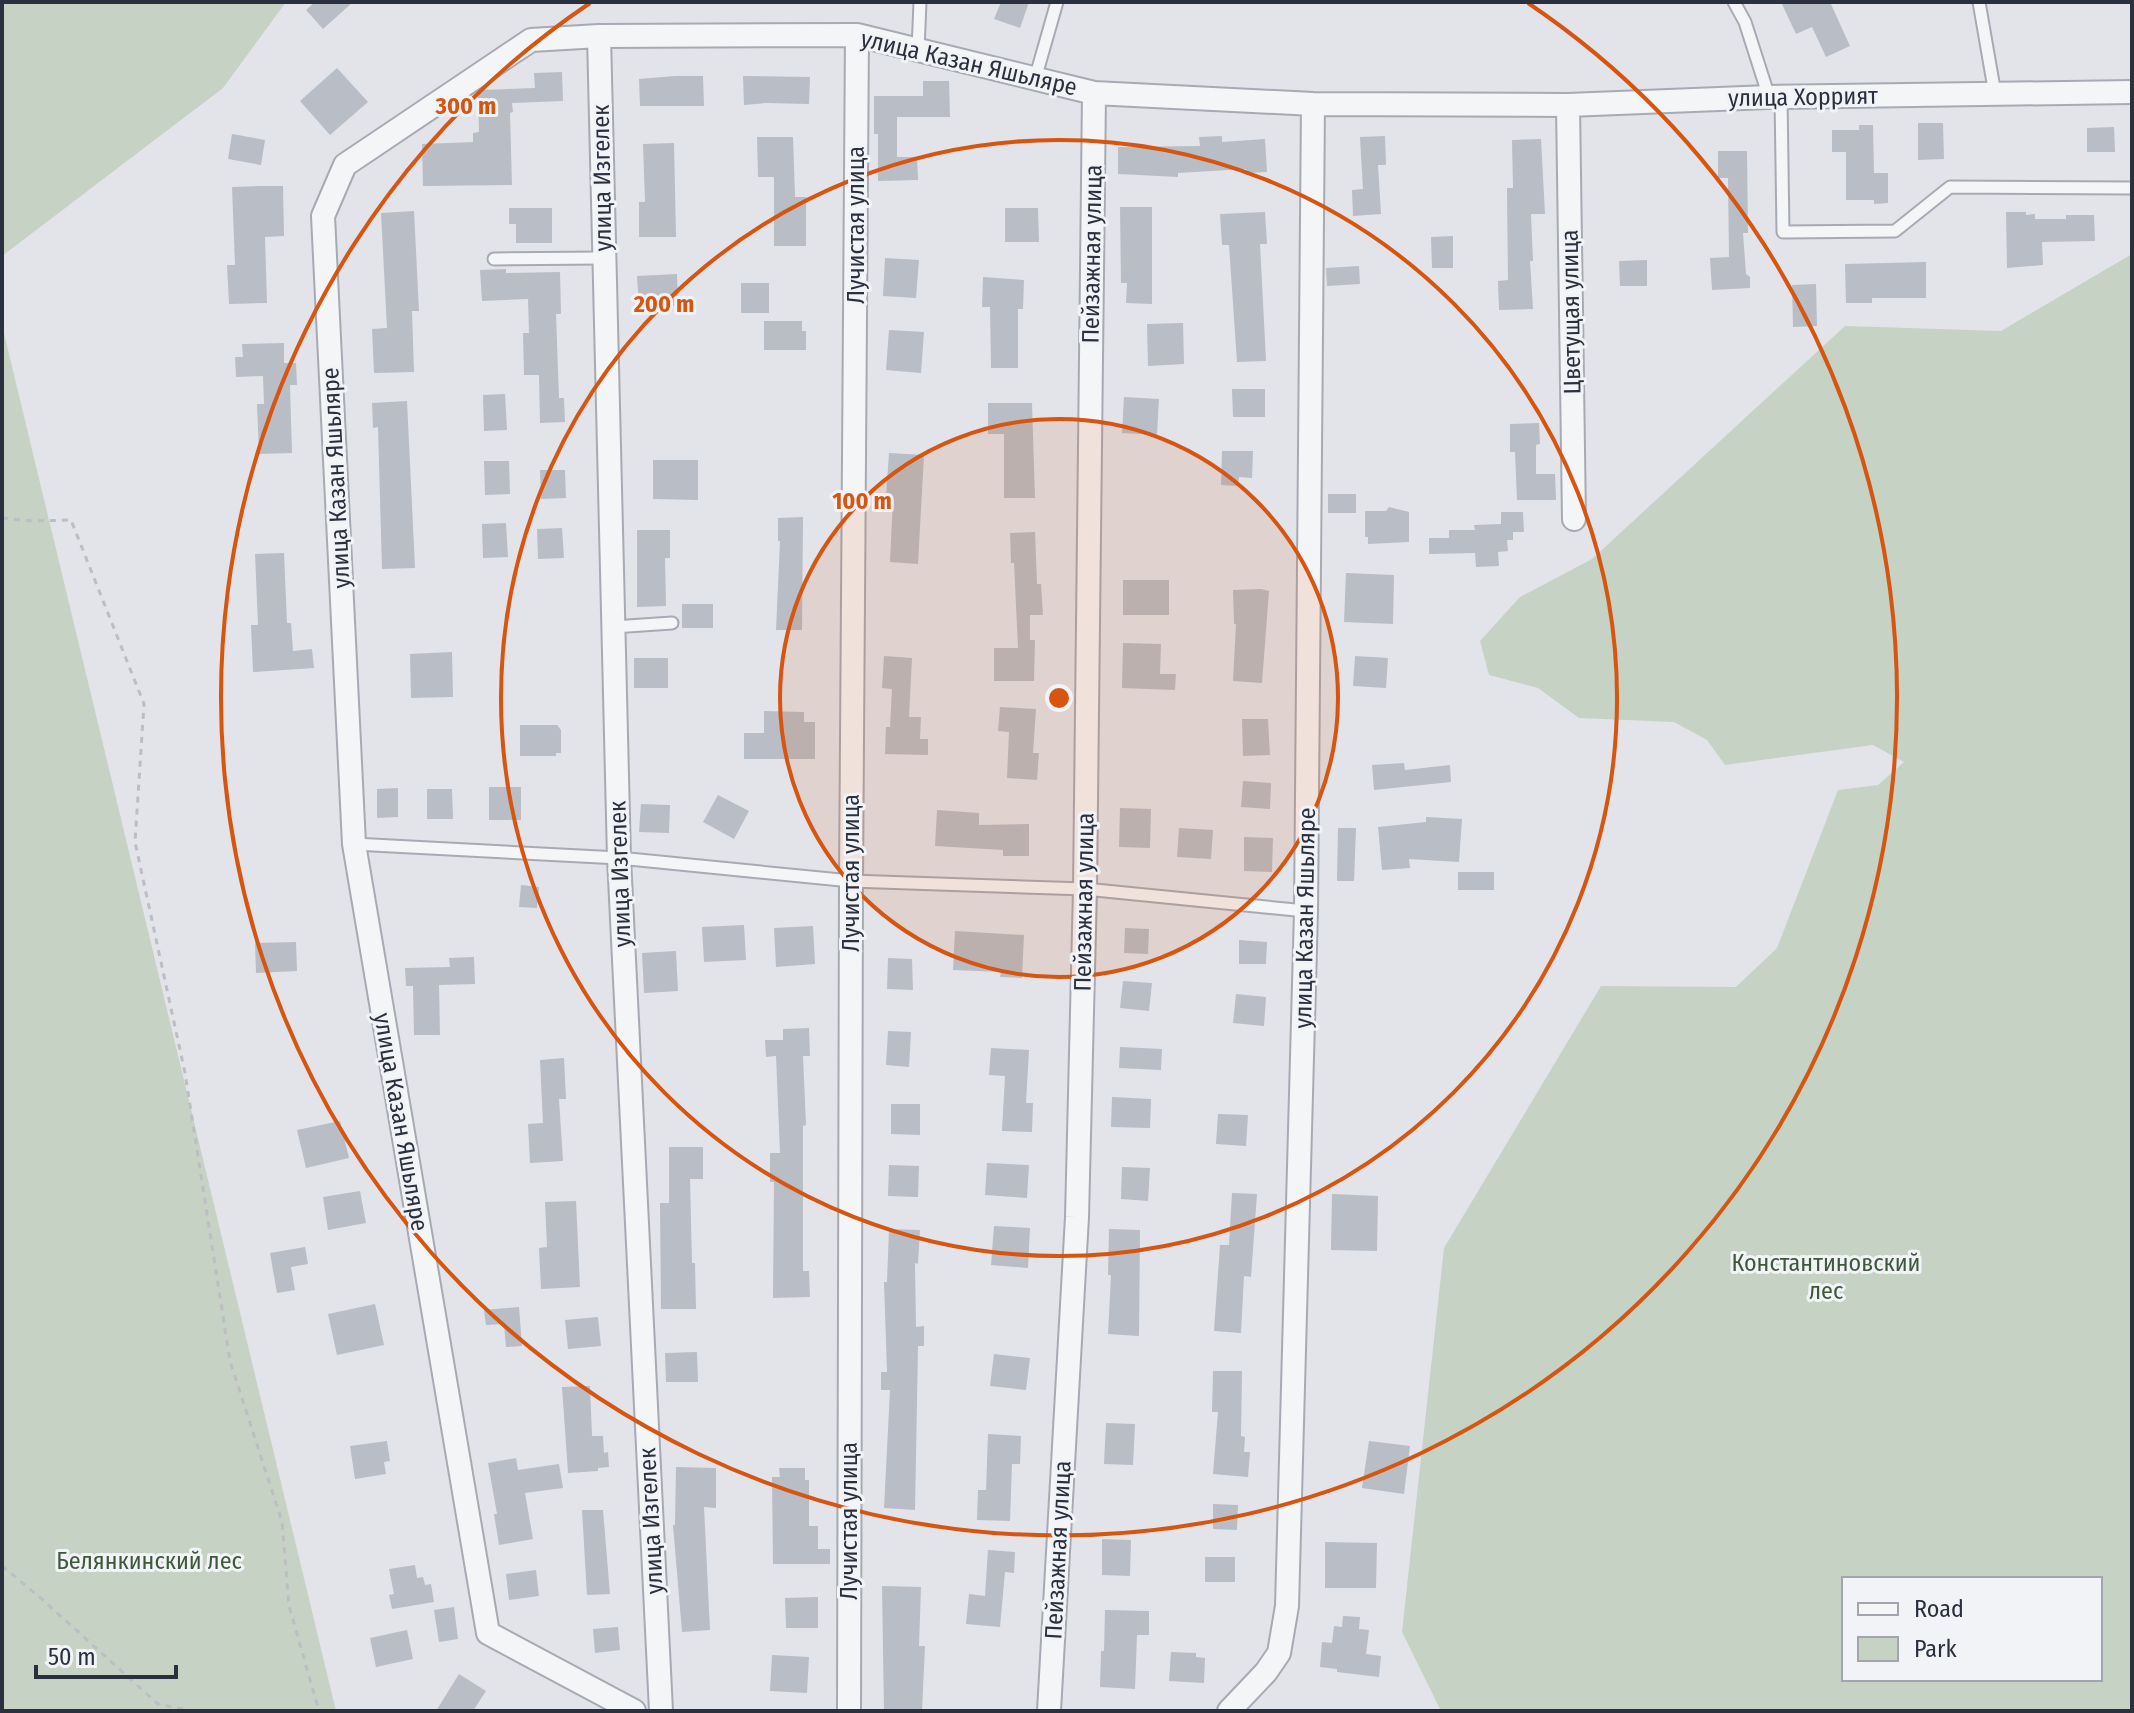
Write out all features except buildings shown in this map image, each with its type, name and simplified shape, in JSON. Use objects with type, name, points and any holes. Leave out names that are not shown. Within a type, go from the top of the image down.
[{"type":"street","name":"улица Казан Яшьляре","points":[[634,1711],[488,1633],[354,844],[323,216],[345,165],[531,40],[599,36],[857,35],[1094,93],[1313,104],[1473,105]]},
{"type":"street","name":"Лучистая улица","points":[[849,1711],[857,35]]},
{"type":"street","name":"улица Изгелек","points":[[599,36],[619,858],[661,1711]]},
{"type":"street","name":"улица Хоррият","points":[[1473,105],[2132,92]]},
{"type":"street","name":"Пейзажная улица","points":[[1049,1711],[1077,1217],[1085,889],[1094,93]]},
{"type":"street","name":"улица Казан Яшьляре","points":[[1229,1711],[1266,1672],[1279,1653],[1287,1606],[1306,911],[1313,104]]},
{"type":"street","name":"Цветущая улица","points":[[1568,105],[1574,519]]},
{"type":"lane","points":[[918,50],[920,2]]},
{"type":"lane","points":[[1035,79],[1057,2]]},
{"type":"lane","points":[[1734,2],[1775,97],[1783,232],[1895,231],[1950,187],[2132,188]]},
{"type":"lane","points":[[1979,2],[1995,94]]},
{"type":"lane","points":[[494,259],[604,258]]},
{"type":"lane","points":[[613,627],[672,623]]},
{"type":"lane","points":[[354,844],[619,858],[851,881],[1085,889],[1306,911]]},
{"type":"path","points":[[2,518],[71,520],[144,704],[135,842],[185,1073],[230,1361],[282,1522],[289,1606],[319,1711]]},
{"type":"path","points":[[2,1566],[158,1704],[193,1711]]},
{"type":"green space","points":[[2,2],[286,2],[223,88],[2,256]]},
{"type":"green space","name":"Константиновский лес","points":[[2132,254],[2132,1711],[1441,1711],[1402,1632],[1444,1248],[1601,986],[1736,987],[1777,948],[1838,790],[1878,785],[1904,762],[1873,745],[1725,765],[1707,740],[1674,722],[1579,718],[1538,688],[1489,675],[1480,641],[1520,597],[1592,559],[1845,326],[2001,331]]},
{"type":"green space","name":"Белянкинский лес","points":[[2,325],[336,1711],[2,1711]]}]
